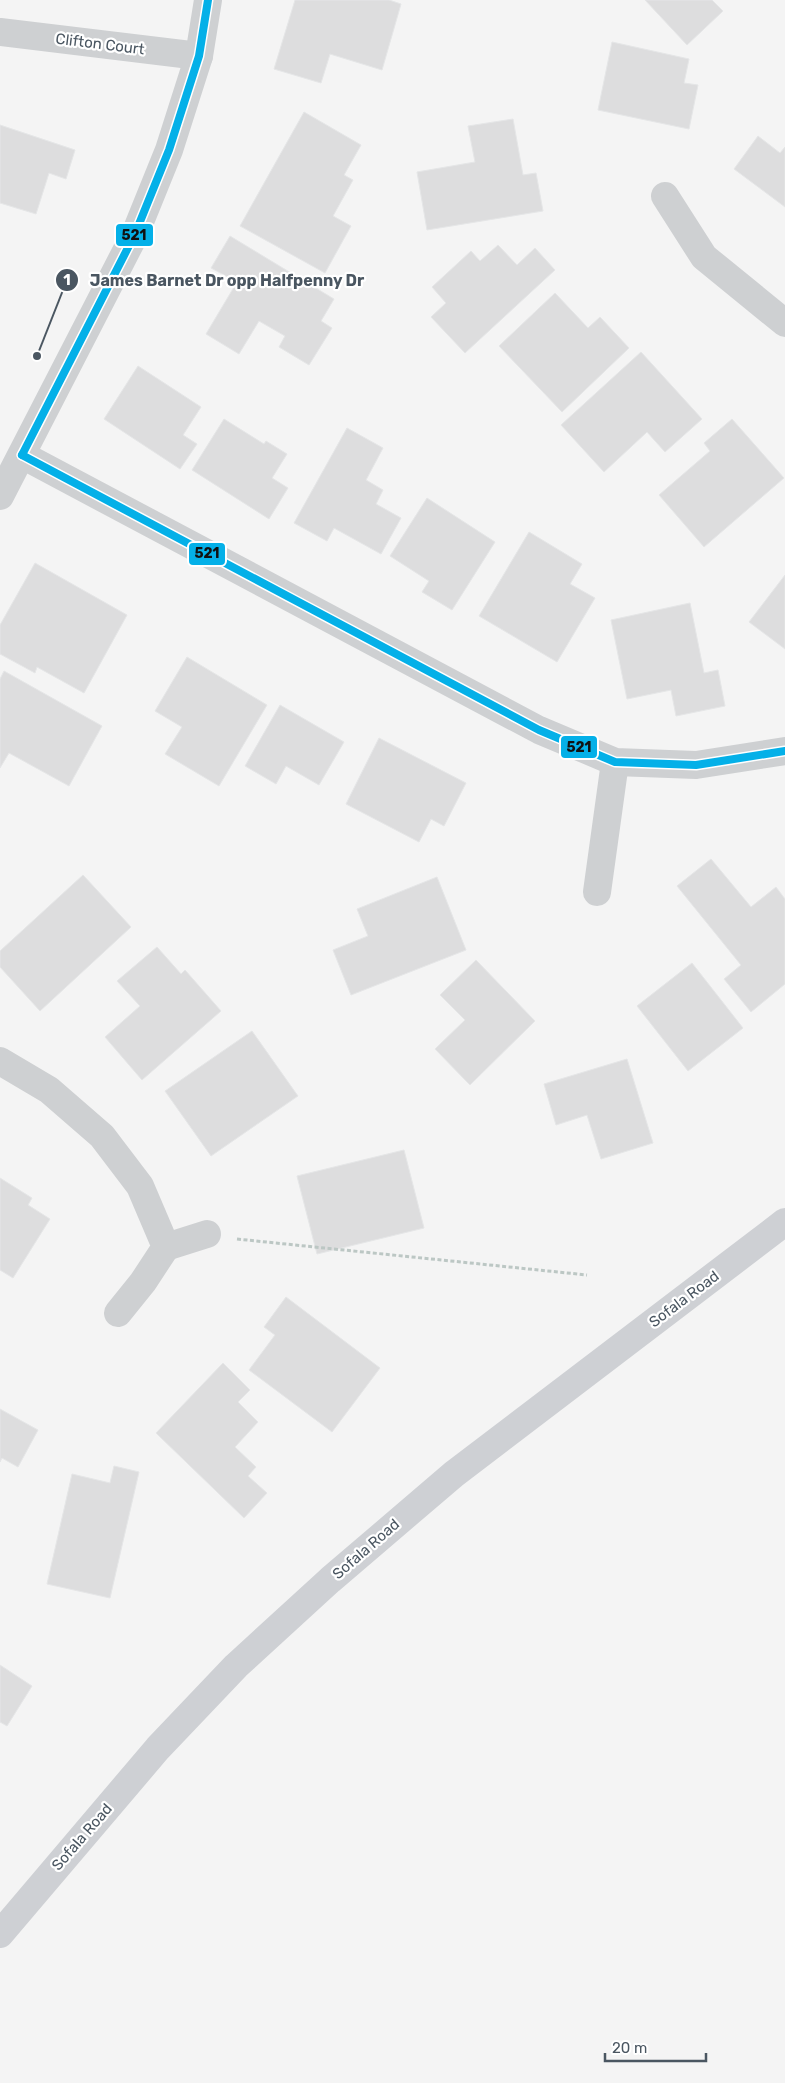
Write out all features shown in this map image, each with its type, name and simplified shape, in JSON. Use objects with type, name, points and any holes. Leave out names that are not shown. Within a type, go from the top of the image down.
[{"type":"main road","name":"Sofala Road","points":[[0,1934],[158,1748],[236,1666],[330,1580],[454,1474],[785,1222]]},
{"type":"street","points":[[0,496],[135,234],[169,150],[200,56],[208,0]]},
{"type":"street","name":"Clifton Court","points":[[0,32],[200,56]]},
{"type":"street","points":[[665,196],[704,257],[785,323]]},
{"type":"street","points":[[22,455],[539,730],[615,762],[696,765],[785,751]]},
{"type":"street","points":[[597,892],[615,762]]},
{"type":"street","points":[[0,1061],[49,1090],[102,1136],[140,1186],[166,1247]]},
{"type":"street","points":[[118,1313],[143,1282],[166,1247],[207,1234]]},
{"type":"path","points":[[207,1234],[253,1242],[587,1275]]},
{"type":"building","points":[[295,0],[389,0],[401,4],[382,70],[330,54],[321,83],[274,69]]},
{"type":"building","points":[[645,0],[712,0],[723,11],[687,45]]},
{"type":"building","points":[[612,42],[689,59],[684,83],[698,85],[689,129],[598,110]]},
{"type":"building","points":[[304,112],[361,145],[344,175],[353,180],[333,216],[351,226],[325,273],[240,226]]},
{"type":"building","points":[[513,119],[523,175],[536,173],[543,211],[427,230],[417,172],[475,162],[468,126]]},
{"type":"building","points":[[0,125],[75,150],[66,179],[49,173],[36,214],[0,203]]},
{"type":"building","points":[[758,136],[780,153],[785,147],[785,207],[734,169]]},
{"type":"building","points":[[230,236],[334,299],[321,321],[332,328],[309,365],[279,347],[285,336],[259,321],[239,354],[206,334],[237,282],[211,268]]},
{"type":"building","points":[[498,245],[517,265],[535,248],[555,270],[465,353],[431,317],[446,303],[432,287],[471,251],[480,261]]},
{"type":"building","points":[[555,293],[588,328],[600,317],[629,348],[562,412],[499,346]]},
{"type":"building","points":[[641,352],[702,419],[665,452],[647,432],[604,472],[561,425]]},
{"type":"building","points":[[138,366],[201,407],[183,435],[197,444],[180,469],[104,419]]},
{"type":"building","points":[[224,419],[264,444],[266,441],[287,454],[272,478],[288,488],[269,519],[192,470]]},
{"type":"building","points":[[732,419],[784,478],[704,547],[659,495],[710,451],[704,443]]},
{"type":"building","points":[[347,428],[383,448],[366,480],[383,490],[376,504],[401,518],[381,554],[334,528],[327,541],[294,523]]},
{"type":"building","points":[[427,498],[495,542],[452,610],[422,592],[429,581],[390,556]]},
{"type":"building","points":[[529,532],[582,564],[570,584],[595,598],[557,662],[479,616]]},
{"type":"building","points":[[35,563],[127,615],[84,693],[37,667],[35,673],[0,654],[0,625]]},
{"type":"building","points":[[785,575],[785,649],[749,622]]},
{"type":"building","points":[[690,603],[704,673],[718,670],[725,706],[676,716],[671,690],[627,699],[611,620]]},
{"type":"building","points":[[187,657],[267,705],[219,786],[165,754],[182,727],[155,711]]},
{"type":"building","points":[[4,671],[102,726],[69,786],[9,753],[0,768],[0,679]]},
{"type":"building","points":[[280,705],[344,742],[319,785],[286,766],[276,784],[245,766]]},
{"type":"building","points":[[379,738],[466,783],[444,826],[431,819],[419,842],[346,804]]},
{"type":"building","points":[[711,859],[751,907],[776,887],[785,899],[785,984],[751,1012],[724,979],[741,965],[677,886]]},
{"type":"building","points":[[83,875],[131,927],[40,1011],[0,967],[0,951]]},
{"type":"building","points":[[437,877],[466,950],[351,995],[333,950],[368,936],[357,909]]},
{"type":"building","points":[[157,947],[181,974],[185,970],[221,1011],[142,1080],[105,1037],[140,1006],[117,981]]},
{"type":"building","points":[[476,960],[535,1021],[470,1085],[435,1049],[465,1020],[440,995]]},
{"type":"building","points":[[692,963],[743,1028],[688,1071],[637,1006]]},
{"type":"building","points":[[252,1031],[298,1096],[211,1156],[165,1091]]},
{"type":"building","points":[[627,1059],[653,1143],[601,1159],[587,1115],[556,1125],[544,1084]]},
{"type":"building","points":[[404,1150],[424,1228],[317,1254],[297,1176]]},
{"type":"building","points":[[0,1178],[32,1198],[28,1205],[50,1219],[13,1278],[0,1270]]},
{"type":"building","points":[[286,1297],[380,1368],[332,1432],[249,1370],[275,1335],[264,1327]]},
{"type":"building","points":[[223,1363],[250,1390],[238,1402],[258,1422],[235,1447],[256,1467],[248,1476],[267,1493],[244,1518],[156,1433]]},
{"type":"building","points":[[0,1409],[38,1430],[18,1467],[2,1458],[0,1462]]},
{"type":"building","points":[[114,1466],[139,1472],[110,1598],[47,1584],[72,1474],[110,1483]]},
{"type":"building","points":[[0,1665],[32,1686],[7,1726],[0,1722]]},
{"type":"transit line","name":"521","points":[[22,455],[135,234],[169,150],[199,56],[208,0]]},
{"type":"transit line","name":"521","points":[[22,455],[539,730],[615,762],[696,765],[785,751]]},
{"type":"place","name":"James Barnet Dr opp Halfpenny Dr","points":[[37,356]]}]
